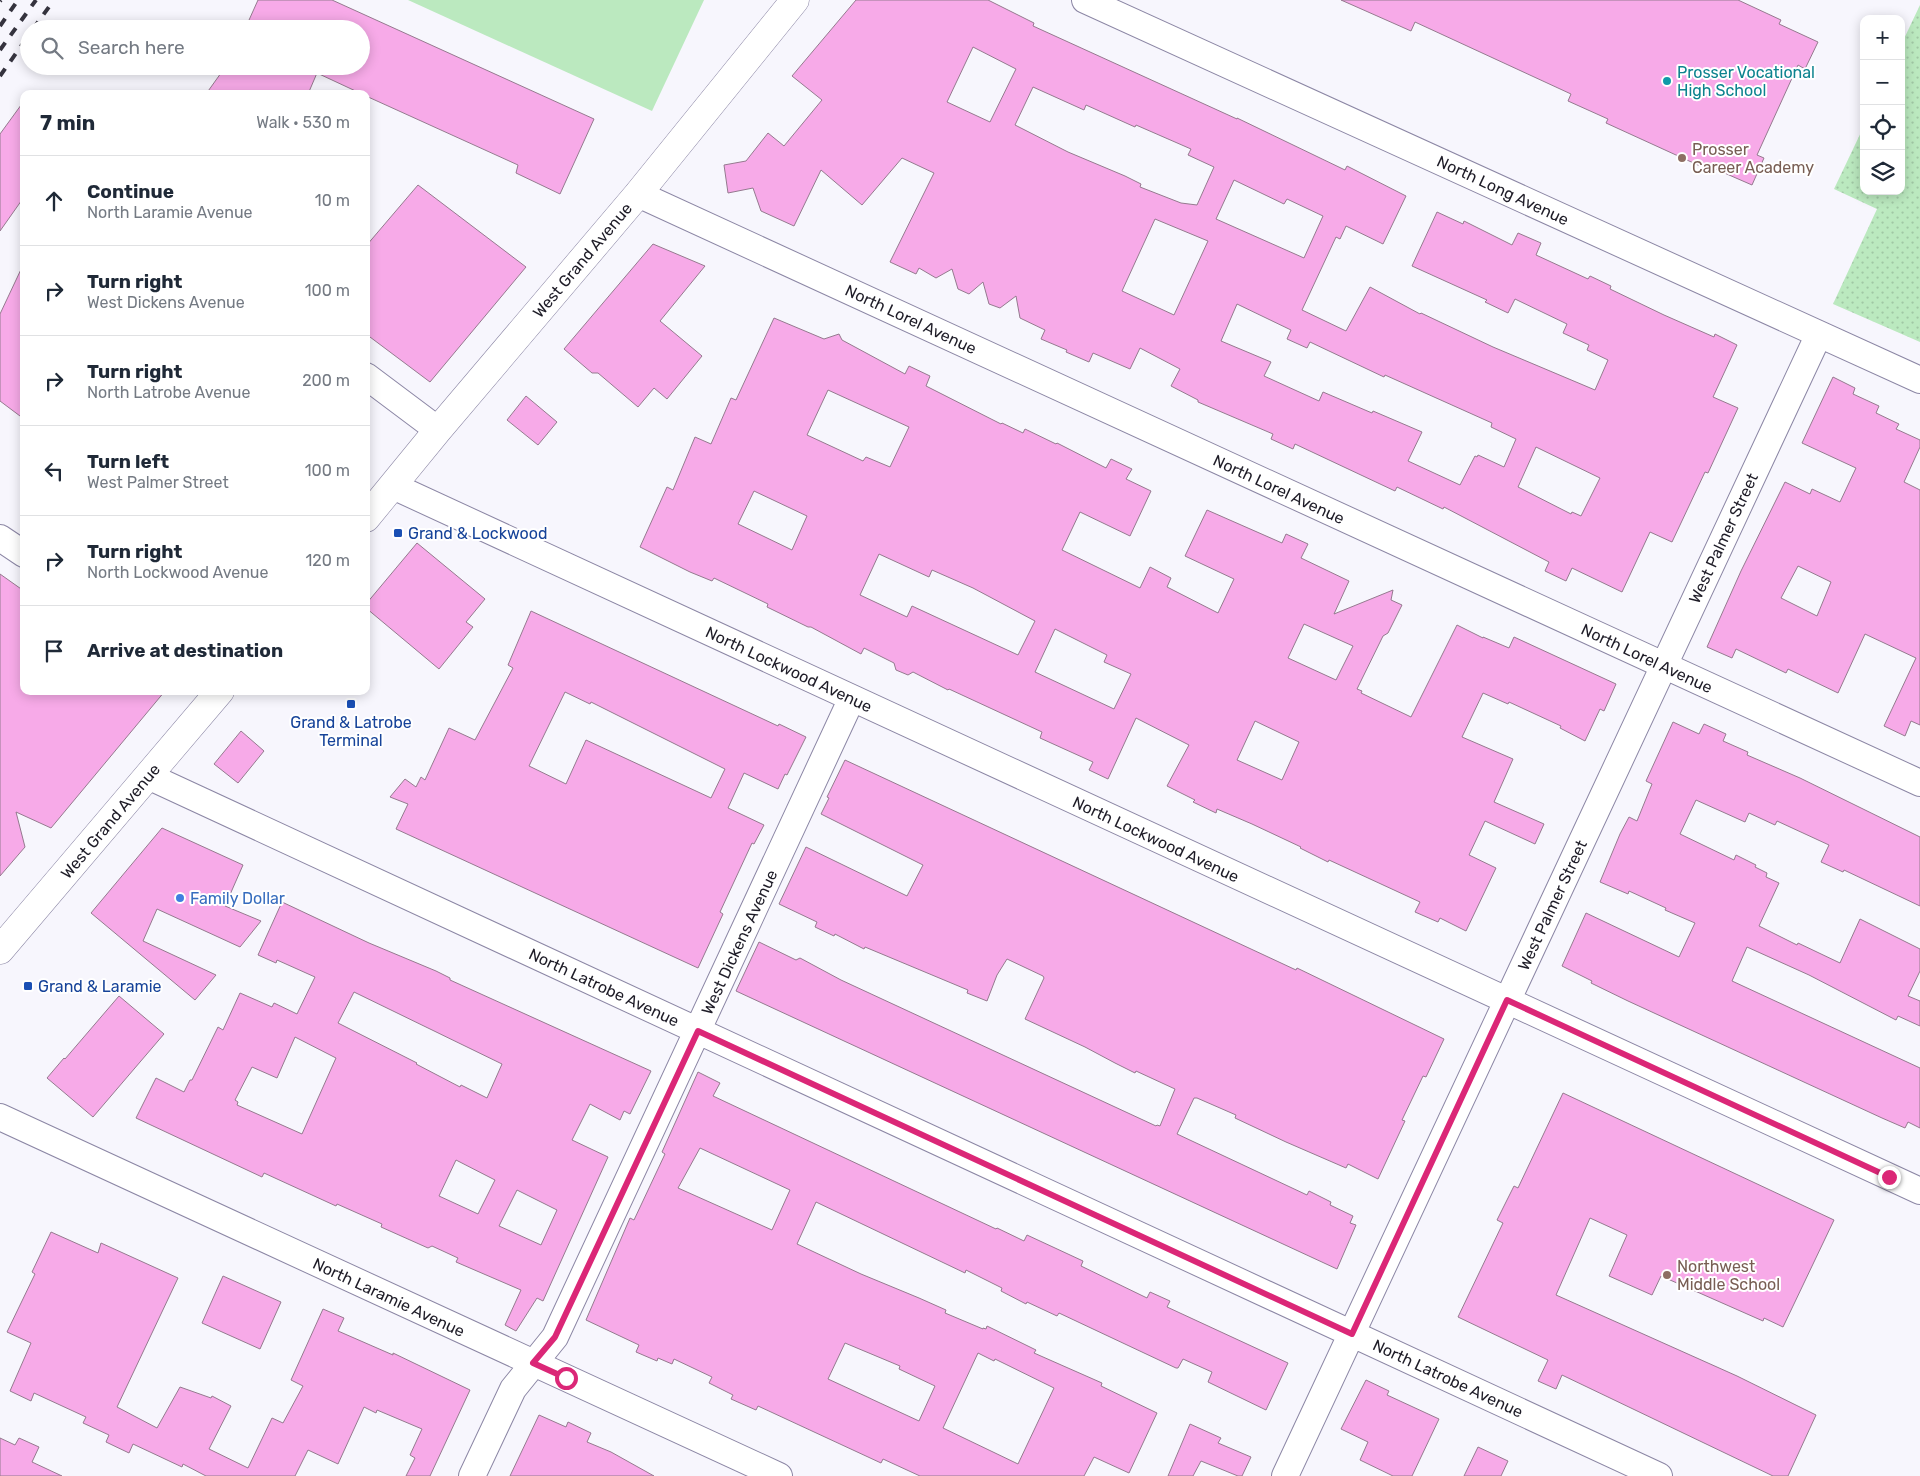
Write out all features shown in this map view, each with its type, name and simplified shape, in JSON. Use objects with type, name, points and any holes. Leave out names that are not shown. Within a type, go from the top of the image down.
[{"type":"main road","name":"West Grand Avenue","points":[[370,513],[638,194],[795,0]]},
{"type":"main road","name":"West Grand Avenue","points":[[0,950],[215,695]]},
{"type":"street","name":"North Long Avenue","points":[[1085,0],[1920,380]]},
{"type":"street","name":"North Lorel Avenue","points":[[638,194],[1920,783]]},
{"type":"street","name":"West Palmer Street","points":[[1285,1476],[1819,334]]},
{"type":"street","points":[[370,379],[438,430]]},
{"type":"street","name":"North Lockwood Avenue","points":[[393,486],[1920,1191]]},
{"type":"street","points":[[0,538],[20,551]]},
{"type":"street","name":"West Dickens Avenue","points":[[472,1476],[509,1394],[555,1337],[852,698]]},
{"type":"street","name":"North Latrobe Avenue","points":[[148,776],[1659,1476]]},
{"type":"street","name":"North Laramie Avenue","points":[[0,1117],[779,1476]]},
{"type":"green space","points":[[408,0],[704,0],[652,111]]},
{"type":"green space","points":[[1920,5],[1920,342],[1833,304],[1877,209],[1834,189],[1860,134],[1860,195],[1905,195],[1905,37]]},
{"type":"building","points":[[258,0],[332,0],[594,119],[560,194],[516,173],[518,165],[370,98],[370,90],[353,90],[321,75],[370,75],[370,20],[249,20]]},
{"type":"building","points":[[856,0],[988,0],[1034,23],[1033,26],[1237,118],[1345,170],[1347,166],[1406,196],[1383,244],[1346,226],[1340,239],[1336,237],[1302,310],[1346,331],[1370,287],[1420,314],[1595,390],[1608,360],[1587,350],[1589,345],[1563,333],[1567,324],[1515,299],[1508,313],[1485,302],[1487,300],[1412,266],[1437,212],[1463,224],[1464,221],[1512,245],[1518,233],[1541,243],[1536,255],[1588,279],[1590,276],[1611,286],[1610,289],[1664,315],[1714,337],[1715,334],[1737,345],[1713,397],[1738,408],[1708,473],[1705,472],[1672,542],[1650,532],[1622,592],[1572,568],[1566,581],[1545,571],[1549,562],[1444,507],[1443,509],[1397,487],[1395,491],[1295,444],[1293,449],[1271,439],[1273,434],[1198,402],[1198,400],[1171,386],[1180,369],[1140,348],[1130,369],[1093,353],[1089,362],[1041,339],[1045,330],[1020,318],[1016,296],[1000,308],[989,304],[983,282],[969,294],[958,289],[952,269],[936,278],[919,268],[916,274],[890,262],[934,173],[902,158],[862,205],[821,170],[794,226],[761,211],[753,188],[728,193],[724,165],[746,161],[768,133],[784,146],[822,100],[792,76]],"holes":[[[973,47],[1016,69],[990,122],[947,102]],[[1033,87],[1084,110],[1086,105],[1191,149],[1188,155],[1214,167],[1197,205],[1181,203],[1140,187],[1141,184],[1125,176],[1068,152],[1015,125]],[[1234,180],[1284,204],[1287,199],[1323,216],[1304,258],[1216,219]],[[1155,219],[1208,241],[1174,315],[1122,291]],[[1237,304],[1291,330],[1287,339],[1307,348],[1310,342],[1384,377],[1385,375],[1492,423],[1491,427],[1516,439],[1504,467],[1478,455],[1477,457],[1475,456],[1460,485],[1408,461],[1422,432],[1323,392],[1319,401],[1264,376],[1271,362],[1221,341]],[[1536,447],[1600,478],[1581,516],[1572,512],[1571,514],[1518,487]]]},
{"type":"building","name":"Prosser Vocational High School","points":[[1341,0],[1738,0],[1781,20],[1779,24],[1818,42],[1805,69],[1798,65],[1757,155],[1764,158],[1752,185],[1713,168],[1711,171],[1606,123],[1608,119],[1568,101],[1571,94],[1415,22],[1411,31]]},
{"type":"building","points":[[220,75],[316,75],[310,90],[209,90]]},
{"type":"building","points":[[20,106],[20,203],[0,231],[0,134]]},
{"type":"building","points":[[418,185],[526,267],[430,382],[370,337],[370,241]]},
{"type":"building","points":[[653,244],[705,266],[660,321],[702,356],[667,399],[654,388],[638,407],[598,373],[592,373],[564,349]]},
{"type":"building","points":[[20,272],[20,416],[0,401],[0,314]]},
{"type":"building","points":[[774,318],[824,339],[839,334],[842,340],[905,374],[909,366],[930,376],[926,386],[1001,424],[1023,433],[1025,429],[1106,468],[1111,459],[1132,469],[1126,479],[1151,491],[1130,536],[1080,512],[1062,550],[1140,588],[1150,567],[1171,578],[1167,587],[1218,613],[1234,579],[1185,556],[1207,510],[1282,543],[1286,534],[1308,544],[1301,558],[1349,581],[1334,614],[1393,590],[1391,600],[1402,605],[1388,633],[1383,636],[1357,689],[1362,691],[1361,693],[1411,717],[1457,625],[1509,648],[1514,637],[1616,684],[1604,711],[1600,709],[1585,741],[1560,728],[1561,726],[1509,702],[1508,704],[1483,693],[1462,737],[1513,759],[1494,802],[1544,824],[1535,844],[1485,821],[1469,855],[1496,868],[1466,931],[1440,918],[1438,922],[1415,912],[1420,902],[1329,860],[1328,862],[1252,824],[1217,809],[1216,813],[1167,786],[1189,745],[1136,718],[1108,779],[1089,770],[1093,762],[1040,738],[1042,732],[948,690],[913,672],[908,675],[896,670],[894,663],[864,648],[861,654],[811,627],[767,607],[768,604],[714,578],[712,581],[690,572],[640,547],[667,487],[673,490],[695,437],[711,444],[731,398],[736,400]],"holes":[[[828,390],[909,427],[890,467],[866,457],[863,461],[807,435]],[[754,491],[807,516],[792,550],[738,524]],[[879,554],[929,577],[932,570],[973,588],[1035,621],[1018,655],[912,606],[907,617],[860,595]],[[1304,624],[1353,646],[1336,680],[1288,658]],[[1055,629],[1107,655],[1104,662],[1131,674],[1114,709],[1035,672]],[[1255,721],[1299,742],[1282,780],[1237,760]]]},
{"type":"building","points":[[1833,377],[1855,388],[1853,394],[1879,406],[1876,413],[1899,424],[1896,429],[1920,440],[1920,447],[1904,482],[1920,490],[1920,725],[1911,721],[1905,736],[1884,726],[1916,658],[1865,634],[1838,693],[1788,669],[1786,673],[1736,649],[1732,658],[1707,647],[1741,571],[1785,482],[1810,494],[1812,489],[1840,502],[1856,468],[1802,443]],"holes":[[[1798,566],[1831,582],[1817,616],[1781,598]]]},
{"type":"building","points":[[526,396],[557,422],[538,445],[507,420]]},
{"type":"building","points":[[417,543],[485,599],[466,622],[473,627],[439,669],[370,611],[370,599]]},
{"type":"building","points":[[0,574],[20,588],[20,695],[162,695],[51,828],[16,812],[25,847],[0,876]]},
{"type":"building","points":[[531,611],[778,726],[779,724],[806,737],[778,789],[744,773],[728,808],[764,825],[754,844],[752,843],[720,912],[723,914],[698,968],[396,829],[408,804],[390,797],[405,779],[416,787],[421,777],[425,780],[449,728],[475,740],[513,668],[508,665]],"holes":[[[565,692],[590,704],[591,702],[725,769],[711,798],[586,740],[566,784],[529,766]]]},
{"type":"building","points":[[1673,722],[1699,734],[1704,724],[1726,734],[1723,741],[1748,752],[1747,755],[1800,778],[1920,837],[1920,906],[1844,870],[1843,872],[1821,862],[1829,845],[1777,821],[1775,825],[1749,813],[1745,822],[1696,800],[1680,834],[1734,860],[1736,855],[1756,865],[1755,867],[1767,873],[1766,877],[1779,883],[1759,926],[1797,945],[1798,943],[1840,963],[1860,919],[1920,949],[1920,971],[1908,996],[1920,1001],[1920,1026],[1898,1016],[1896,1020],[1809,975],[1747,947],[1732,981],[1920,1068],[1920,1128],[1908,1122],[1905,1128],[1882,1118],[1628,1001],[1562,966],[1586,913],[1679,957],[1695,923],[1629,891],[1628,894],[1600,882],[1629,817],[1637,821],[1652,784],[1646,781]]},
{"type":"building","points":[[241,731],[264,751],[238,783],[214,764]]},
{"type":"building","points":[[845,760],[1296,970],[1297,968],[1444,1039],[1426,1077],[1423,1076],[1402,1120],[1405,1121],[1378,1179],[1348,1164],[1346,1168],[1286,1142],[1235,1118],[1236,1115],[1197,1098],[1194,1098],[1177,1134],[1307,1195],[1309,1191],[1331,1202],[1330,1205],[1353,1216],[1350,1223],[1356,1225],[1337,1269],[736,991],[759,942],[796,960],[800,958],[841,980],[1156,1126],[1160,1126],[1175,1089],[1136,1071],[1135,1073],[1025,1019],[1044,978],[1043,976],[1007,959],[997,975],[987,1001],[967,993],[968,990],[865,947],[864,949],[835,934],[834,936],[815,927],[817,922],[779,904],[806,847],[907,896],[923,865],[821,814]]},
{"type":"building","points":[[162,828],[243,865],[225,906],[261,921],[240,947],[157,909],[143,941],[216,975],[195,1000],[91,913]]},
{"type":"building","points":[[282,902],[651,1071],[630,1114],[624,1111],[620,1120],[590,1104],[572,1140],[608,1157],[543,1301],[537,1298],[516,1331],[505,1325],[521,1290],[456,1262],[458,1258],[432,1246],[428,1248],[381,1227],[382,1224],[337,1204],[336,1206],[264,1173],[262,1177],[136,1118],[156,1078],[184,1092],[190,1080],[192,1080],[218,1027],[223,1030],[240,993],[272,1007],[274,1003],[297,1014],[315,977],[277,960],[276,963],[258,955]],"holes":[[[354,992],[502,1064],[487,1098],[461,1085],[460,1087],[338,1023]],[[295,1037],[336,1058],[302,1134],[237,1105],[238,1102],[235,1100],[252,1067],[277,1078]],[[456,1160],[495,1180],[478,1214],[439,1196]],[[517,1190],[557,1210],[541,1245],[499,1226]]]},
{"type":"building","points":[[119,996],[164,1034],[93,1117],[47,1078]]},
{"type":"building","points":[[698,1072],[720,1083],[713,1096],[996,1229],[1024,1241],[1027,1235],[1083,1261],[1081,1266],[1147,1298],[1150,1292],[1170,1301],[1167,1307],[1288,1363],[1266,1410],[1208,1382],[1212,1372],[1183,1359],[1178,1368],[1176,1368],[1059,1313],[1057,1316],[1027,1302],[1026,1304],[1001,1291],[1002,1288],[966,1270],[965,1273],[816,1202],[797,1244],[861,1274],[946,1310],[945,1313],[983,1329],[986,1329],[987,1326],[1036,1350],[1034,1353],[1102,1383],[1101,1386],[1157,1413],[1129,1473],[1094,1457],[1084,1476],[920,1476],[883,1459],[881,1463],[758,1406],[756,1410],[731,1399],[733,1395],[709,1383],[712,1377],[674,1359],[672,1364],[658,1358],[657,1361],[636,1352],[639,1345],[586,1320],[630,1218],[634,1220],[665,1154],[662,1152]],"holes":[[[700,1148],[790,1190],[772,1230],[678,1188]],[[845,1343],[900,1366],[899,1369],[935,1386],[919,1421],[828,1379]],[[978,1353],[994,1361],[995,1359],[1054,1388],[1018,1464],[943,1428]]]},
{"type":"building","points":[[1563,1093],[1834,1220],[1783,1327],[1764,1318],[1763,1321],[1661,1276],[1652,1295],[1609,1276],[1627,1235],[1590,1218],[1556,1295],[1737,1376],[1816,1415],[1788,1476],[1773,1476],[1562,1375],[1556,1389],[1538,1381],[1548,1360],[1458,1317],[1503,1223],[1497,1220],[1514,1186],[1518,1188]]},
{"type":"building","points":[[51,1232],[98,1253],[101,1243],[178,1278],[117,1407],[157,1428],[180,1387],[211,1398],[212,1396],[231,1406],[209,1449],[248,1468],[272,1418],[283,1423],[303,1386],[291,1380],[323,1309],[344,1318],[338,1331],[393,1355],[393,1353],[470,1390],[430,1476],[406,1476],[415,1458],[410,1455],[422,1429],[377,1410],[376,1413],[364,1407],[338,1464],[308,1450],[295,1476],[206,1476],[183,1464],[182,1467],[133,1444],[129,1453],[106,1442],[109,1435],[83,1423],[86,1417],[34,1393],[31,1401],[10,1391],[31,1343],[7,1332],[35,1274],[32,1272]]},
{"type":"building","points":[[223,1276],[281,1302],[260,1349],[202,1323]]},
{"type":"building","points":[[1366,1380],[1389,1391],[1387,1395],[1439,1419],[1412,1476],[1393,1476],[1360,1460],[1368,1442],[1341,1429]]},
{"type":"building","points":[[539,1415],[566,1427],[568,1422],[591,1433],[587,1442],[611,1452],[654,1476],[510,1476]]},
{"type":"building","points":[[1190,1424],[1221,1438],[1218,1443],[1251,1457],[1242,1476],[1201,1461],[1193,1476],[1168,1476]]},
{"type":"building","points":[[0,1438],[15,1445],[19,1438],[39,1447],[32,1462],[62,1476],[0,1476]]},
{"type":"building","points":[[1478,1447],[1508,1461],[1501,1476],[1464,1476]]},
{"type":"railway","points":[[0,26],[18,0]]},
{"type":"railway","points":[[22,20],[36,0]]},
{"type":"railway","points":[[40,20],[54,0]]},
{"type":"railway","points":[[0,50],[20,22]]},
{"type":"railway","points":[[0,76],[20,48]]},
{"type":"place","name":"Prosser Vocational High School","points":[[1667,81]]},
{"type":"place","name":"Prosser Career Academy","points":[[1682,158]]},
{"type":"place","name":"Grand & Lockwood","points":[[398,533]]},
{"type":"place","name":"Grand & Latrobe Terminal","points":[[351,704]]},
{"type":"place","name":"Family Dollar","points":[[180,898]]},
{"type":"place","name":"Grand & Laramie","points":[[28,986]]},
{"type":"place","name":"Northwest Middle School","points":[[1667,1275]]},
{"type":"route","points":[[566,1378],[533,1363],[555,1337],[698,1031],[1352,1334],[1507,1000],[1889,1177]]}]
